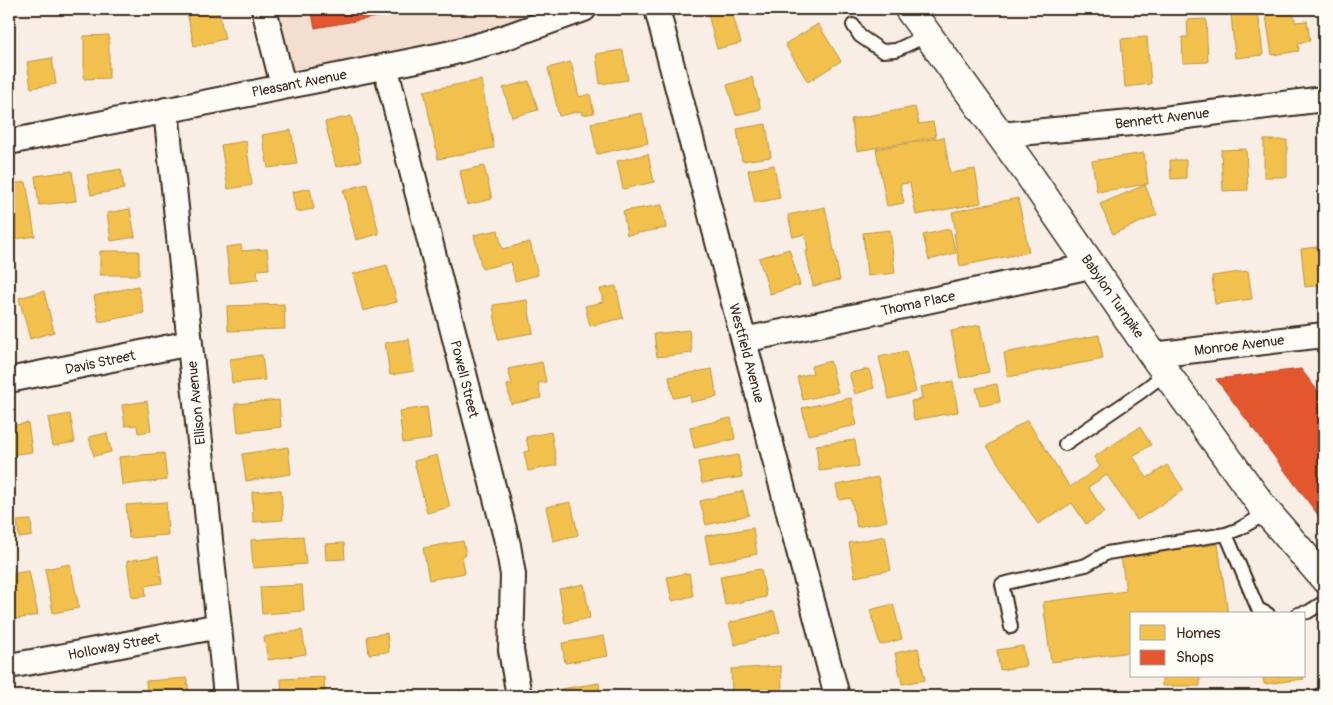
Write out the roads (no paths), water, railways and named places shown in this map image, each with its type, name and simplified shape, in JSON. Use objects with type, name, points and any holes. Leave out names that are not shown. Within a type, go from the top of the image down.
[{"type":"main road","name":"Babylon Turnpike","points":[[909,9],[1030,176],[1160,364],[1267,512],[1322,573]]},
{"type":"street","points":[[264,9],[283,86]]},
{"type":"street","name":"Pleasant Avenue","points":[[9,142],[446,54],[496,41],[584,9]]},
{"type":"street","name":"Westfield Avenue","points":[[657,9],[837,696]]},
{"type":"street","name":"Powell Street","points":[[385,66],[508,545],[513,575],[511,650],[519,696]]},
{"type":"street","name":"Bennett Avenue","points":[[999,134],[1131,123],[1324,99]]},
{"type":"street","name":"Ellison Avenue","points":[[166,110],[226,696]]},
{"type":"street","name":"Thoma Place","points":[[744,340],[1091,266]]},
{"type":"street","name":"Monroe Avenue","points":[[1160,364],[1324,335]]},
{"type":"street","name":"Davis Street","points":[[9,380],[190,343]]},
{"type":"street","name":"Holloway Street","points":[[9,666],[219,626]]},
{"type":"lane","points":[[853,25],[860,36],[882,51],[896,50],[928,36]]},
{"type":"lane","points":[[1065,444],[1141,392],[1160,364]]},
{"type":"lane","points":[[1011,627],[1002,584],[1086,565],[1107,553],[1226,534],[1239,529],[1267,512]]},
{"type":"lane","points":[[1226,534],[1258,608],[1265,612]]},
{"type":"lane","points":[[1306,612],[1324,602]]},
{"type":"lane","points":[[1317,696],[1324,695]]}]
